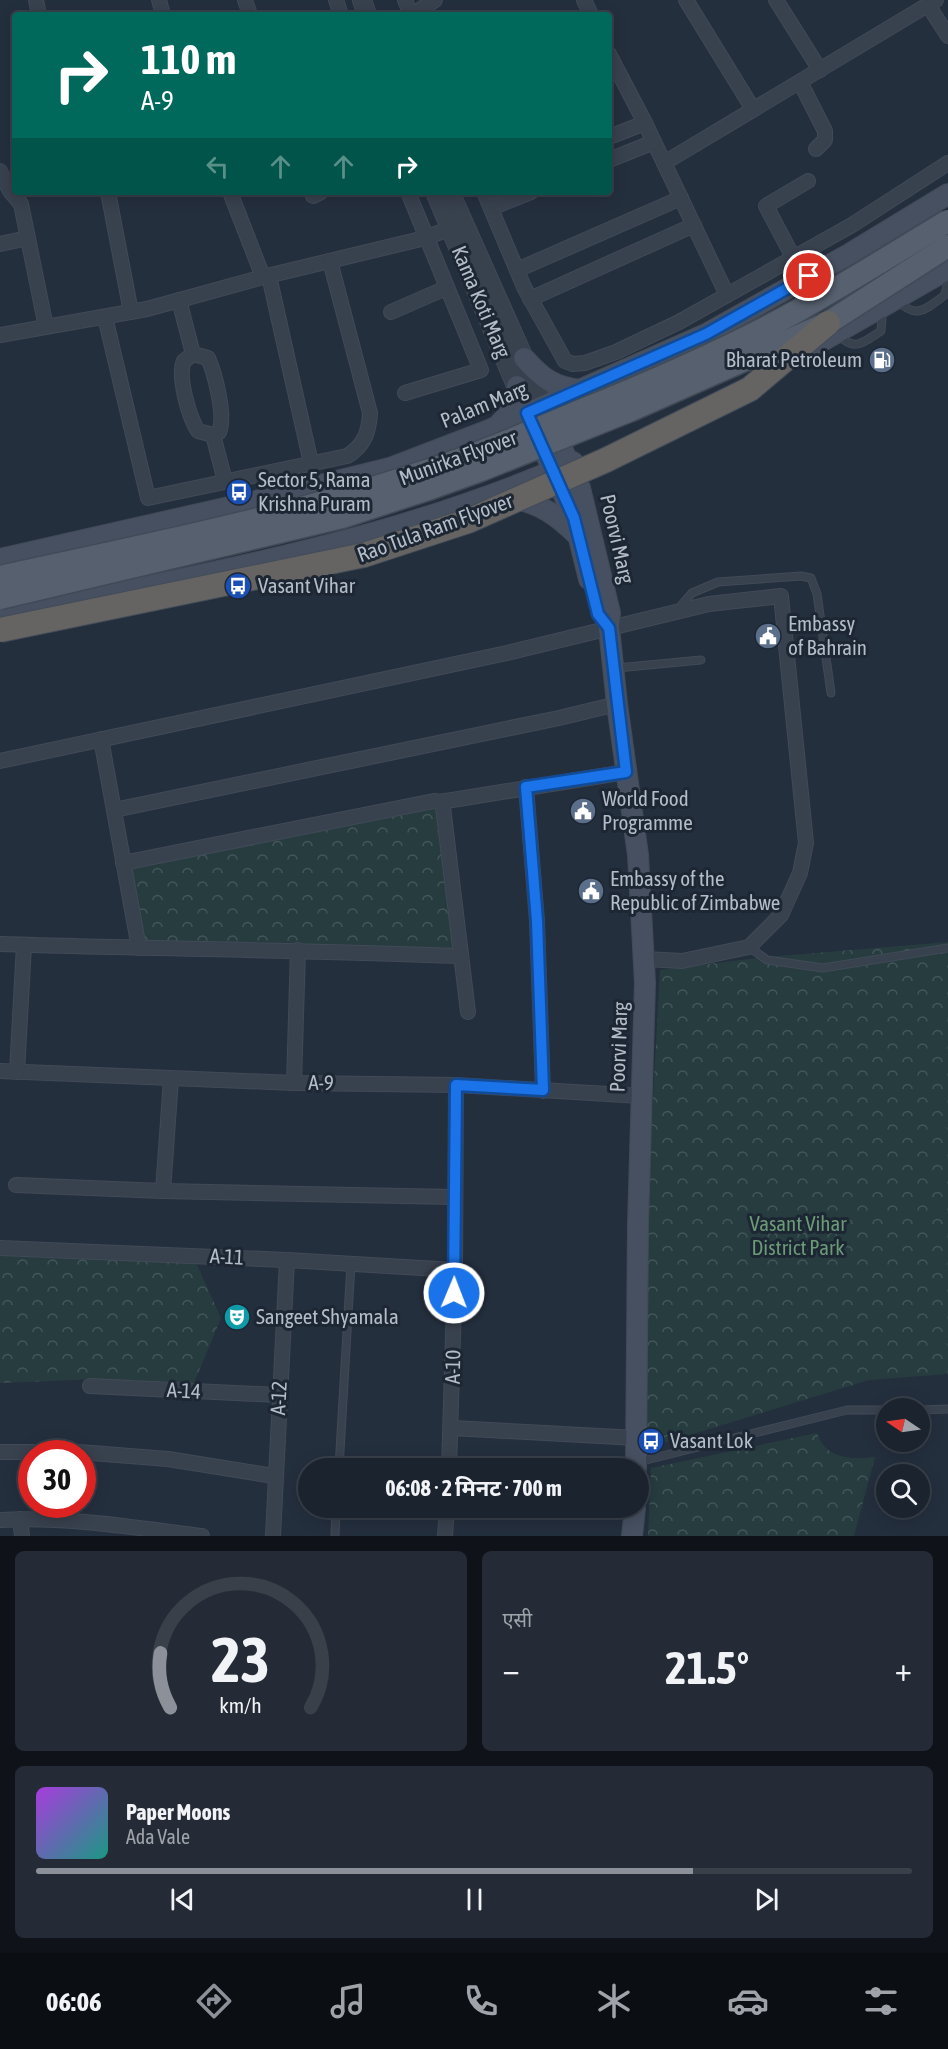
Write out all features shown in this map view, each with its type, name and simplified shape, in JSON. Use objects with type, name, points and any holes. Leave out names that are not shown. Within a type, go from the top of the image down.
[{"type":"highway","name":"Rao Tula Ram Flyover","points":[[0,630],[364,555],[468,521],[606,460],[750,389],[832,328]]},
{"type":"main road","name":"Palam Marg","points":[[0,559],[390,468],[429,453],[535,410],[706,334],[851,253],[948,194]]},
{"type":"main road","name":"Munirka Flyover","points":[[0,577],[172,540],[349,495],[424,472],[507,441],[711,354],[799,310],[948,221]]},
{"type":"main road","name":"Munirka Flyover","points":[[0,598],[342,516],[431,488],[632,410],[832,328],[948,246]]},
{"type":"main road","points":[[0,616],[272,559],[363,537],[491,495],[562,467],[732,392],[832,328],[888,304],[945,270]]},
{"type":"main road","points":[[524,358],[540,376],[557,384],[581,390]]},
{"type":"main road","points":[[499,425],[512,411],[517,401],[517,386]]},
{"type":"main road","points":[[535,410],[562,467]]},
{"type":"main road","points":[[429,453],[447,454],[455,460],[460,471],[461,496],[449,509]]},
{"type":"main road","name":"Poorvi Marg","points":[[562,467],[598,614],[609,628]]},
{"type":"main road","name":"Poorvi Marg","points":[[562,467],[588,514],[610,613],[609,628],[617,704],[638,855],[644,959],[637,1458]]},
{"type":"main road","points":[[491,495],[533,504],[552,513],[578,537]]},
{"type":"main road","points":[[632,1536],[634,1518]]},
{"type":"street","points":[[417,12],[435,0]]},
{"type":"street","points":[[686,0],[753,109]]},
{"type":"street","points":[[776,0],[820,70]]},
{"type":"street","points":[[664,163],[932,2],[948,36]]},
{"type":"street","points":[[612,62],[645,123],[727,295]]},
{"type":"street","points":[[800,82],[825,131],[825,140],[816,149]]},
{"type":"street","points":[[612,136],[645,123]]},
{"type":"street","points":[[612,159],[654,142]]},
{"type":"street","points":[[485,195],[530,299],[565,361],[573,364],[585,363],[616,352],[679,322],[852,225],[948,163]]},
{"type":"street","points":[[0,171],[4,188],[21,204],[46,327]]},
{"type":"street","points":[[793,257],[766,206],[808,181]]},
{"type":"street","points":[[109,195],[131,312]]},
{"type":"street","points":[[231,195],[266,276],[311,463]]},
{"type":"street","points":[[405,393],[481,370],[409,195]]},
{"type":"street","name":"Kama Koti Marg","points":[[437,195],[456,226],[524,358],[535,410]]},
{"type":"street","name":"Kama Koti Marg","points":[[451,195],[456,226],[471,275],[517,386],[535,410]]},
{"type":"street","points":[[491,208],[524,195]]},
{"type":"street","points":[[517,270],[681,198]]},
{"type":"street","points":[[530,299],[694,225]]},
{"type":"street","points":[[0,335],[131,312],[266,276],[425,238],[456,226]]},
{"type":"street","points":[[0,244],[28,238]]},
{"type":"street","points":[[105,317],[148,498],[349,454],[359,448],[365,440],[370,413],[330,261]]},
{"type":"street","points":[[391,312],[446,288]]},
{"type":"street","points":[[179,300],[193,354]]},
{"type":"street","points":[[193,354],[208,358],[213,368],[222,419],[219,432],[213,435],[198,431],[192,422],[181,376],[184,361],[193,354]]},
{"type":"street","points":[[213,435],[225,481]]},
{"type":"street","points":[[0,761],[507,653],[725,601],[781,596],[806,843],[800,873],[781,915],[749,947],[682,961],[644,959]]},
{"type":"street","points":[[114,810],[617,704]]},
{"type":"street","points":[[101,739],[139,948]]},
{"type":"street","points":[[123,862],[434,801],[440,802],[626,772]]},
{"type":"street","points":[[526,787],[537,921],[543,1090]]},
{"type":"street","points":[[440,802],[443,807],[468,1012]]},
{"type":"street","points":[[0,944],[461,956]]},
{"type":"street","points":[[17,1072],[24,945]]},
{"type":"street","points":[[294,1083],[298,950]]},
{"type":"street","name":"A-9","points":[[0,1071],[294,1083],[456,1085],[641,1096]]},
{"type":"street","points":[[163,1191],[171,1079]]},
{"type":"street","name":"A-10","points":[[450,1458],[455,1270],[456,1085]]},
{"type":"street","points":[[16,1185],[163,1191],[454,1197]]},
{"type":"street","name":"A-11","points":[[0,1248],[287,1260],[455,1270]]},
{"type":"street","name":"A-12","points":[[273,1536],[274,1476],[287,1260]]},
{"type":"street","name":"A-14","points":[[90,1386],[279,1395]]},
{"type":"street","points":[[452,1428],[637,1438]]},
{"type":"street","points":[[0,1452],[79,1452],[168,1459],[274,1476]]},
{"type":"street","points":[[0,1520],[20,1518],[126,1526],[202,1536]]},
{"type":"street","points":[[20,1518],[22,1536]]},
{"type":"street","points":[[445,1536],[446,1518]]},
{"type":"lane","points":[[675,612],[692,593],[718,582],[801,576],[810,578],[817,594],[831,693]]},
{"type":"lane","points":[[614,669],[701,660]]},
{"type":"lane","points":[[749,947],[767,960],[823,968],[948,948]]},
{"type":"lane","points":[[340,1458],[351,1264]]},
{"type":"lane","points":[[930,1410],[948,1409]]},
{"type":"lane","points":[[649,1462],[847,1410],[876,1410]]},
{"type":"lane","points":[[335,1536],[336,1518]]},
{"type":"green space","points":[[437,805],[455,951],[145,940],[130,869]]},
{"type":"green space","name":"Vasant Vihar District Park","points":[[948,942],[948,1374],[869,1380],[657,1445],[646,1429],[645,1243],[660,970],[767,957]]},
{"type":"green space","points":[[0,1256],[95,1257],[196,1263],[221,1318],[194,1383],[97,1379],[0,1383]]},
{"type":"green space","points":[[817,1433],[826,1448],[840,1456],[875,1457],[854,1536],[648,1536],[651,1468]]},
{"type":"place","name":"Bharat Petroleum","points":[[882,360]]},
{"type":"place","name":"Sector 5, Rama Krishna Puram","points":[[239,492]]},
{"type":"place","name":"Vasant Vihar","points":[[238,586]]},
{"type":"place","name":"Embassy of Bahrain","points":[[768,636]]},
{"type":"place","name":"World Food Programme","points":[[583,811]]},
{"type":"place","name":"Embassy of the Republic of Zimbabwe","points":[[591,891]]},
{"type":"place","name":"Sangeet Shyamala","points":[[237,1317]]},
{"type":"place","name":"Vasant Lok","points":[[651,1441]]},
{"type":"route","points":[[454,1293],[456,1085],[543,1090],[537,921],[526,787],[626,772],[609,628],[598,614],[574,518],[527,413],[706,334],[809,276]]}]
